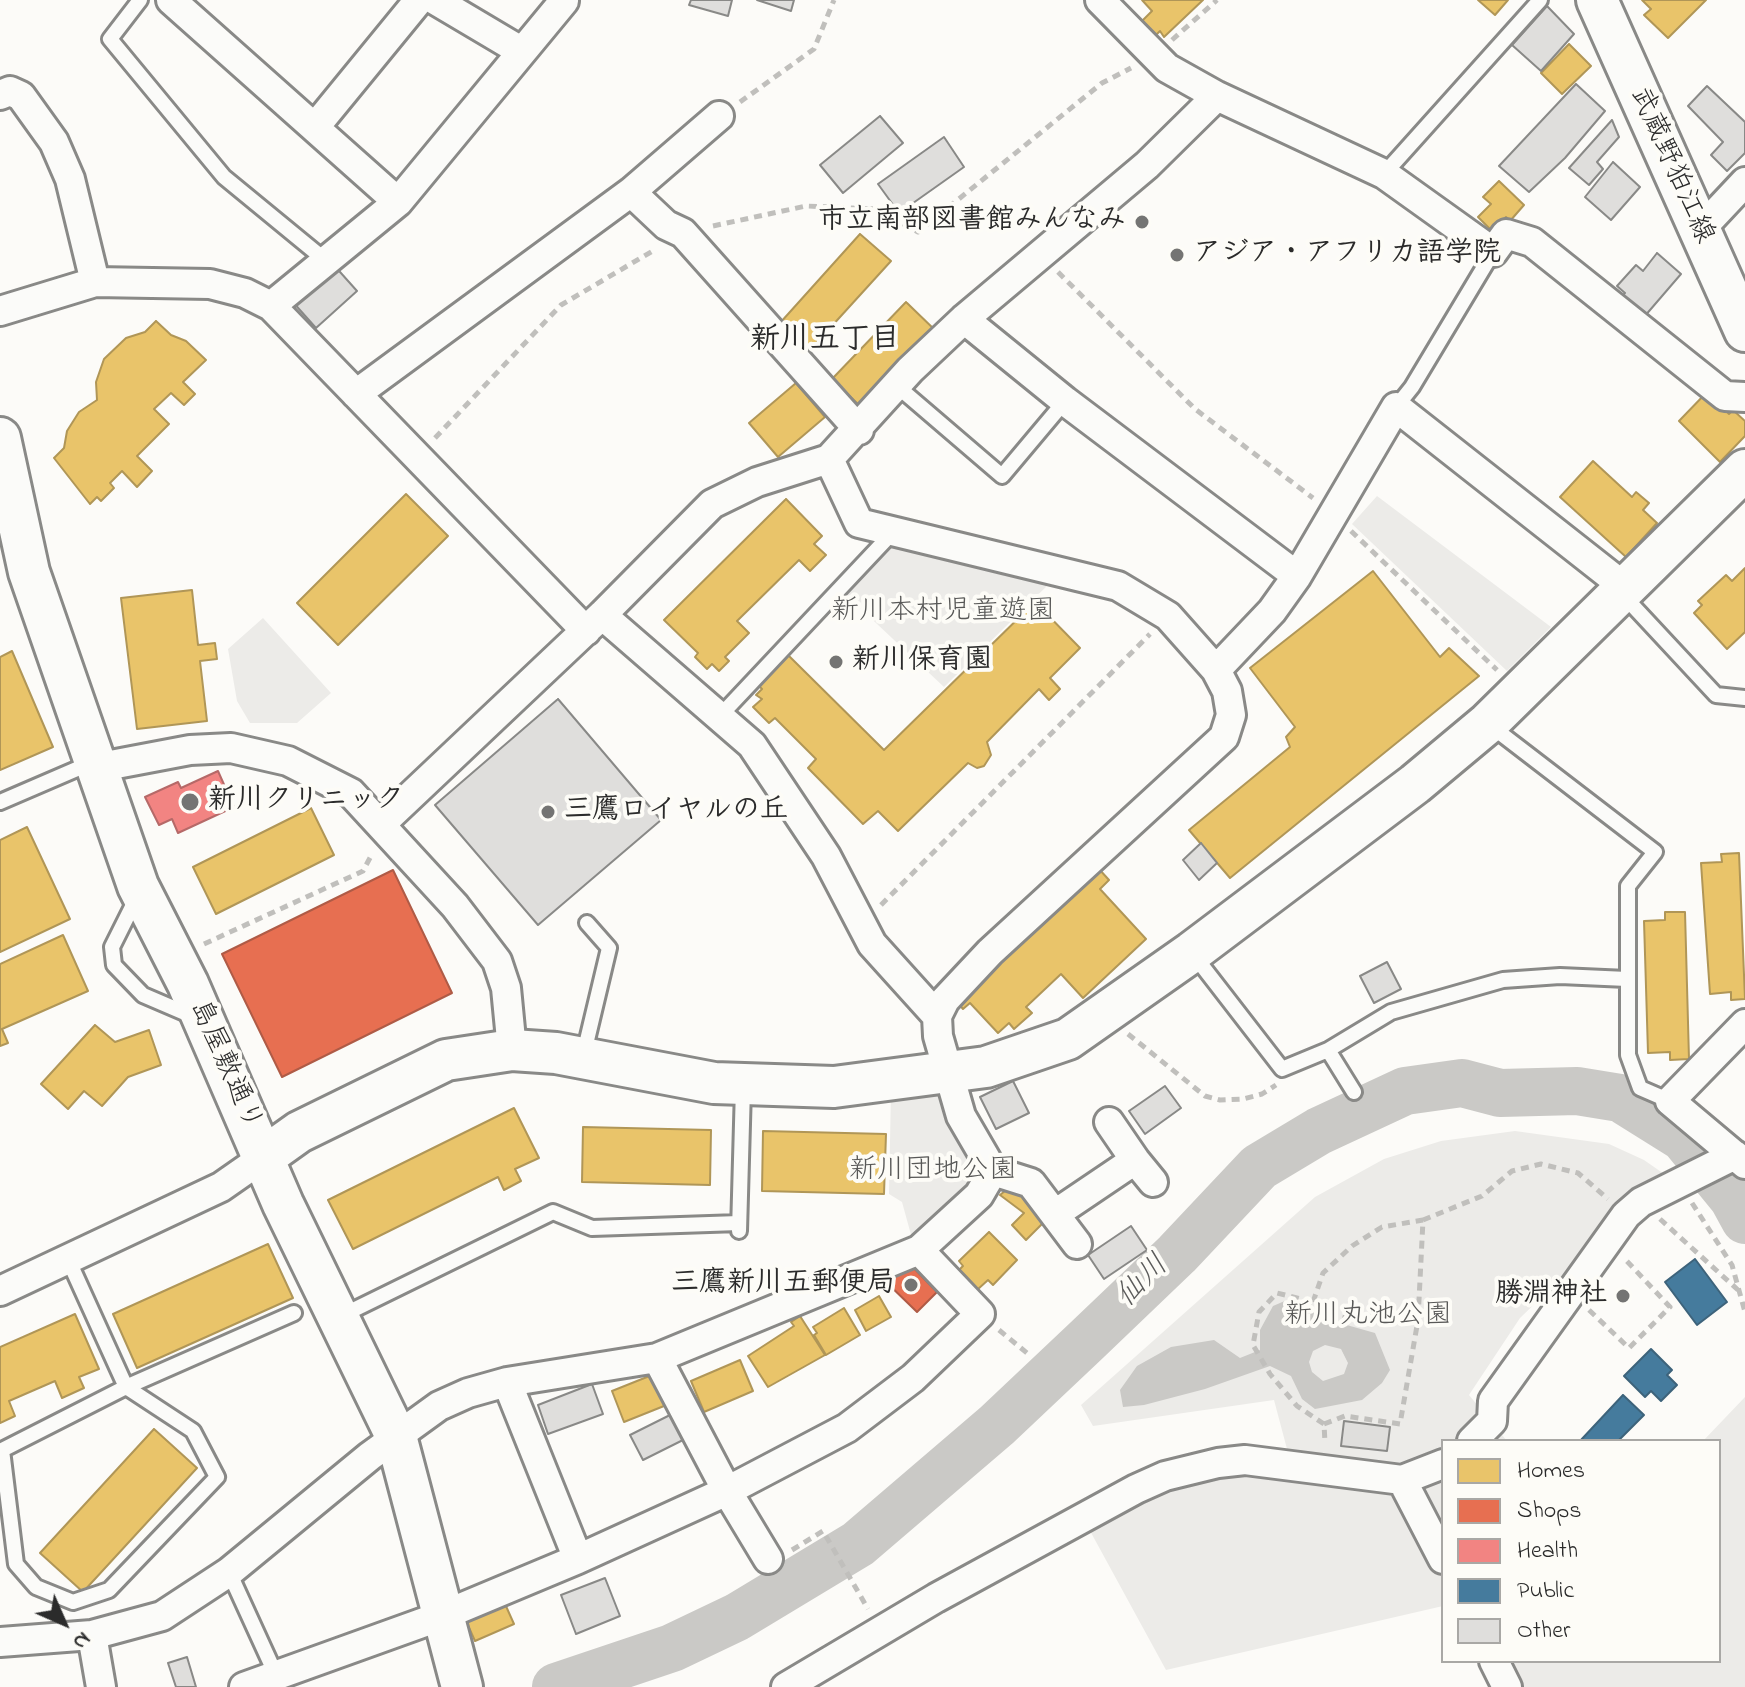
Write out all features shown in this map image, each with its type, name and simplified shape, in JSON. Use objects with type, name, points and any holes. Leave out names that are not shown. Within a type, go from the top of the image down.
[{"type":"street","points":[[171,0],[398,202]]},
{"type":"street","points":[[315,127],[419,0]]},
{"type":"street","points":[[435,0],[521,51]]},
{"type":"street","points":[[1100,0],[1154,57],[1217,96],[1384,174],[1493,252],[1506,234],[1532,242],[1725,396],[1745,397]]},
{"type":"street","name":"武蔵野狛江線","points":[[1597,0],[1745,331]]},
{"type":"street","points":[[271,306],[398,202],[564,1]]},
{"type":"street","points":[[0,95],[10,91],[21,96],[54,142],[70,179],[95,282]]},
{"type":"street","points":[[384,825],[594,623],[712,504],[757,482],[829,459],[964,319],[1147,165],[1217,96]]},
{"type":"street","points":[[356,394],[631,192],[719,116]]},
{"type":"street","points":[[1699,231],[1745,182]]},
{"type":"street","points":[[631,192],[666,225],[683,233],[859,430]]},
{"type":"street","points":[[0,311],[95,282],[210,284],[245,293],[271,306],[417,456],[594,623],[752,745],[826,856],[872,944],[937,1016],[947,1074],[961,1116],[993,1171],[1031,1183],[1077,1244]]},
{"type":"street","points":[[964,319],[1065,401],[1297,576]]},
{"type":"street","points":[[1216,670],[1272,611],[1297,576],[1396,407],[1624,591]]},
{"type":"street","name":"島屋敷通り","points":[[0,438],[9,535],[29,572],[138,886],[204,1020],[264,1157],[396,1436],[462,1687]]},
{"type":"street","points":[[829,459],[859,523],[1118,586],[1168,616],[1216,670],[1227,691],[1231,715],[1224,737],[990,952],[945,1000],[937,1016]]},
{"type":"street","points":[[0,1291],[221,1187],[313,1125],[446,1060],[512,1050],[583,1058],[677,1079],[743,1085],[866,1086],[986,1067],[1043,1049],[1106,1015],[1404,793],[1523,691],[1745,470]]},
{"type":"street","points":[[94,765],[190,750],[246,750],[288,761],[320,774],[351,793],[384,825],[455,906],[497,961],[506,988],[512,1050]]},
{"type":"street","points":[[1474,1439],[1492,1421],[1493,1401],[1634,1209],[1678,1185],[1742,1157],[1670,1101],[1745,1024]]},
{"type":"street","points":[[1109,1122],[1153,1182]]},
{"type":"street","points":[[1055,1214],[1135,1160]]},
{"type":"street","points":[[0,1642],[92,1635],[162,1616],[229,1572],[396,1436],[439,1406],[468,1393],[507,1382],[657,1358],[919,1250],[963,1213],[979,1195],[993,1171]]},
{"type":"street","points":[[244,1687],[444,1615],[578,1559],[727,1491],[847,1428],[913,1378],[980,1314],[919,1250]]},
{"type":"street","points":[[657,1358],[727,1491],[776,1557]]},
{"type":"street","points":[[507,1382],[578,1559]]},
{"type":"street","points":[[786,1687],[936,1598],[1165,1476],[1245,1460],[1402,1480],[1441,1465]]},
{"type":"street","points":[[1402,1480],[1441,1555]]},
{"type":"street","points":[[92,1635],[101,1687]]},
{"type":"street","points":[[1495,1663],[1507,1687]]},
{"type":"lane","points":[[140,0],[110,39],[224,177],[325,260]]},
{"type":"lane","points":[[1384,174],[1540,0]]},
{"type":"lane","points":[[1396,407],[1412,387],[1493,252]]},
{"type":"lane","points":[[897,386],[1002,476],[1065,401]]},
{"type":"lane","points":[[719,717],[894,531]]},
{"type":"lane","points":[[1624,591],[1716,695],[1745,698]]},
{"type":"lane","points":[[1488,723],[1655,852],[1628,886],[1628,1055],[1640,1088],[1670,1101]]},
{"type":"lane","points":[[0,802],[94,765]]},
{"type":"lane","points":[[138,886],[136,904],[119,927],[112,947],[114,965],[143,995],[204,1020]]},
{"type":"lane","points":[[583,1058],[609,948],[587,923]]},
{"type":"lane","points":[[1192,952],[1282,1069],[1328,1050],[1391,1012],[1503,980],[1560,976],[1627,979]]},
{"type":"lane","points":[[1328,1050],[1354,1092]]},
{"type":"lane","points":[[338,1317],[553,1212],[592,1228],[739,1227],[743,1085]]},
{"type":"lane","points":[[68,1259],[126,1387],[193,1431],[217,1477],[109,1590],[73,1602],[36,1587],[16,1564],[2,1450],[126,1387],[294,1313]]},
{"type":"lane","points":[[229,1572],[276,1675]]},
{"type":"path","points":[[719,116],[814,49],[834,0]]},
{"type":"path","points":[[417,456],[561,305],[683,233],[806,206],[876,209],[918,232],[1102,83],[1154,57],[1217,0]]},
{"type":"path","points":[[1042,254],[1195,409],[1332,514],[1523,691]]},
{"type":"path","points":[[862,924],[1168,616]]},
{"type":"path","points":[[174,958],[363,871],[384,825]]},
{"type":"path","points":[[1106,1015],[1186,1084],[1205,1096],[1220,1100],[1262,1094],[1276,1085],[1282,1069]]},
{"type":"path","points":[[1313,1302],[1323,1273],[1352,1246],[1382,1227],[1423,1220],[1482,1196],[1512,1171],[1541,1164],[1578,1173],[1634,1209],[1739,1291]]},
{"type":"path","points":[[1678,1185],[1732,1265],[1745,1312]]},
{"type":"path","points":[[1324,1424],[1345,1416],[1400,1424],[1418,1320],[1423,1220]]},
{"type":"path","points":[[1571,1293],[1629,1348],[1670,1307],[1608,1241]]},
{"type":"path","points":[[1324,1424],[1297,1406],[1270,1374],[1253,1345],[1259,1312],[1277,1293],[1313,1302],[1327,1312],[1354,1321],[1418,1320]]},
{"type":"path","points":[[980,1314],[1027,1353]]},
{"type":"path","points":[[1324,1424],[1325,1468]]},
{"type":"path","points":[[776,1557],[823,1531],[856,1585]]},
{"type":"green space","points":[[1377,496],[1551,627],[1507,671],[1352,524]]},
{"type":"green space","name":"新川本村児童遊園","points":[[889,544],[1051,582],[944,687],[842,591]]},
{"type":"green space","points":[[263,618],[331,693],[297,723],[250,723],[237,701],[228,649]]},
{"type":"green space","name":"新川団地公園","points":[[943,1083],[986,1175],[913,1242],[902,1202],[889,1194],[891,1090]]},
{"type":"green space","name":"新川丸池公園","points":[[1515,1131],[1609,1144],[1644,1160],[1667,1176],[1520,1318],[1469,1395],[1505,1439],[1441,1439],[1441,1606],[1166,1670],[1083,1518],[1136,1489],[1291,1464],[1274,1400],[1093,1426],[1081,1405],[1315,1197],[1384,1159],[1441,1141]]},
{"type":"green space","points":[[1745,1397],[1745,1687],[1507,1687],[1495,1663],[1721,1663],[1721,1439],[1705,1439]]},
{"type":"shaded area","points":[[1287,1300],[1336,1322],[1375,1333],[1390,1370],[1382,1383],[1362,1400],[1315,1409],[1302,1399],[1291,1376],[1270,1366],[1205,1389],[1144,1405],[1123,1407],[1120,1390],[1137,1366],[1171,1347],[1214,1340],[1240,1358],[1260,1350],[1260,1330],[1273,1306]],"holes":[[[1325,1345],[1341,1349],[1348,1363],[1344,1374],[1323,1381],[1312,1372],[1309,1362],[1313,1351]]]},
{"type":"building: Homes","points":[[1142,0],[1203,0],[1164,37],[1160,31],[1156,35],[1142,21],[1152,11]]},
{"type":"building: Homes","points":[[1478,0],[1508,0],[1495,15]]},
{"type":"building: Homes","points":[[1642,0],[1706,0],[1668,38],[1644,15],[1651,9]]},
{"type":"building: Homes","points":[[1569,44],[1591,66],[1562,94],[1541,73]]},
{"type":"building: Homes","points":[[1499,181],[1524,205],[1510,221],[1506,217],[1492,231],[1478,217],[1491,204],[1483,197]]},
{"type":"building: Homes","points":[[860,234],[891,261],[810,350],[780,323]]},
{"type":"building: Homes","points":[[906,302],[937,332],[863,409],[832,379]]},
{"type":"building: Homes","points":[[156,321],[171,335],[186,341],[206,360],[183,382],[195,394],[184,405],[171,393],[154,409],[169,424],[137,456],[152,471],[137,487],[122,471],[110,483],[114,488],[101,501],[97,497],[90,504],[54,458],[64,448],[67,431],[79,412],[97,400],[96,382],[104,359],[126,338],[145,332]]},
{"type":"building: Homes","points":[[796,383],[825,417],[778,457],[749,423]]},
{"type":"building: Homes","points":[[1707,392],[1729,414],[1733,410],[1745,421],[1745,436],[1720,462],[1679,421]]},
{"type":"building: Homes","points":[[1593,461],[1632,497],[1636,492],[1649,503],[1643,510],[1657,523],[1626,557],[1560,497]]},
{"type":"building: Homes","points":[[406,494],[448,536],[338,645],[297,603]]},
{"type":"building: Homes","points":[[786,499],[822,536],[814,544],[826,555],[810,571],[799,560],[737,621],[749,633],[725,657],[729,661],[719,671],[712,664],[707,669],[695,657],[698,653],[664,620]]},
{"type":"building: Homes","points":[[1745,568],[1745,632],[1727,649],[1694,613],[1702,605],[1698,601],[1726,575],[1732,581]]},
{"type":"building: Homes","points":[[1373,571],[1440,657],[1449,648],[1479,676],[1230,878],[1189,830],[1290,747],[1286,737],[1295,727],[1250,668]]},
{"type":"building: Homes","points":[[192,590],[198,645],[215,643],[217,659],[200,661],[207,721],[137,729],[121,598]]},
{"type":"building: Homes","points":[[1035,602],[1080,648],[1050,678],[1060,689],[1049,700],[1039,689],[987,742],[991,755],[984,766],[977,768],[968,763],[898,831],[878,811],[863,824],[808,768],[816,759],[775,718],[769,723],[753,707],[762,699],[756,695],[762,689],[759,686],[788,655],[884,750]]},
{"type":"building: Homes","points":[[12,651],[53,747],[0,770],[0,657]]},
{"type":"building: Homes","points":[[311,808],[334,855],[216,914],[193,867]]},
{"type":"building: Homes","points":[[27,827],[70,919],[0,952],[0,840]]},
{"type":"building: Homes","points":[[1739,853],[1745,999],[1731,1000],[1731,992],[1710,994],[1701,863],[1722,862],[1721,854]]},
{"type":"building: Homes","points":[[1099,869],[1109,880],[1100,889],[1146,939],[1083,998],[1061,974],[1026,1007],[1032,1013],[1014,1029],[1009,1023],[998,1033],[970,1003],[963,1009],[956,1001]]},
{"type":"building: Homes","points":[[1665,912],[1685,912],[1689,1059],[1670,1060],[1670,1052],[1648,1053],[1644,921],[1665,920]]},
{"type":"building: Homes","points":[[63,935],[88,991],[2,1029],[8,1043],[0,1046],[0,964]]},
{"type":"building: Homes","points":[[95,1025],[115,1042],[149,1030],[161,1065],[128,1077],[102,1106],[84,1091],[68,1109],[41,1084]]},
{"type":"building: Homes","points":[[514,1108],[539,1158],[515,1169],[521,1181],[504,1190],[498,1177],[353,1249],[328,1200]]},
{"type":"building: Homes","points":[[583,1127],[711,1130],[710,1185],[582,1182]]},
{"type":"building: Homes","points":[[763,1131],[886,1134],[884,1194],[762,1191]]},
{"type":"building: Homes","points":[[1011,1186],[1028,1192],[1024,1197],[1047,1219],[1026,1240],[1012,1225],[1024,1213],[1000,1195]]},
{"type":"building: Homes","points":[[989,1232],[1017,1260],[993,1285],[988,1280],[977,1290],[958,1271],[963,1266],[959,1261]]},
{"type":"building: Homes","points":[[268,1244],[293,1298],[137,1368],[113,1314]]},
{"type":"building: Homes","points":[[879,1296],[891,1317],[866,1331],[855,1310]]},
{"type":"building: Homes","points":[[844,1308],[860,1335],[826,1355],[814,1335],[817,1333],[813,1327]]},
{"type":"building: Homes","points":[[75,1314],[99,1369],[79,1377],[84,1388],[62,1398],[55,1381],[9,1401],[15,1416],[0,1423],[0,1347]]},
{"type":"building: Homes","points":[[800,1316],[825,1355],[768,1387],[748,1356],[794,1326],[791,1322]]},
{"type":"building: Homes","points":[[740,1360],[753,1391],[704,1412],[691,1381]]},
{"type":"building: Homes","points":[[662,1371],[674,1402],[624,1422],[612,1391]]},
{"type":"building: Homes","points":[[154,1429],[197,1468],[83,1592],[40,1553]]},
{"type":"building: Homes","points":[[501,1595],[514,1624],[475,1641],[462,1612]]},
{"type":"building: Shops","points":[[393,870],[452,993],[282,1077],[222,954]]},
{"type":"building: Shops","points":[[910,1264],[937,1292],[917,1312],[882,1278],[898,1270],[901,1273]]},
{"type":"building: Health","name":"新川クリニック","points":[[218,771],[234,807],[178,833],[172,819],[159,825],[145,797],[178,782],[181,788]]},
{"type":"building: Public","points":[[1695,1259],[1727,1302],[1697,1325],[1665,1282]]},
{"type":"building: Public","points":[[1651,1349],[1672,1370],[1667,1375],[1677,1385],[1661,1401],[1651,1391],[1645,1397],[1624,1376]]},
{"type":"building: Public","points":[[1623,1395],[1644,1415],[1620,1439],[1582,1439]]},
{"type":"building: Other","points":[[691,0],[732,0],[728,16],[689,5]]},
{"type":"building: Other","points":[[757,0],[794,0],[791,11]]},
{"type":"building: Other","points":[[1547,6],[1574,34],[1541,71],[1512,45]]},
{"type":"building: Other","points":[[1576,84],[1605,111],[1565,158],[1529,192],[1499,166]]},
{"type":"building: Other","points":[[1707,86],[1745,122],[1745,153],[1727,171],[1711,155],[1723,142],[1688,106]]},
{"type":"building: Other","points":[[880,116],[903,143],[843,193],[820,165]]},
{"type":"building: Other","points":[[1612,120],[1619,137],[1597,162],[1603,169],[1589,185],[1569,168]]},
{"type":"building: Other","points":[[944,137],[964,167],[899,213],[878,184]]},
{"type":"building: Other","points":[[1613,162],[1640,187],[1611,220],[1585,197]]},
{"type":"building: Other","points":[[1657,253],[1681,274],[1644,317],[1621,297],[1625,293],[1617,286],[1636,265],[1643,271]]},
{"type":"building: Other","points":[[332,263],[357,291],[316,328],[291,300]]},
{"type":"building: Other","name":"三鷹ロイヤルの丘","points":[[558,699],[661,820],[538,925],[435,805]]},
{"type":"building: Other","points":[[1201,843],[1217,863],[1199,880],[1183,860]]},
{"type":"building: Other","points":[[1387,962],[1401,989],[1374,1003],[1360,976]]},
{"type":"building: Other","points":[[1013,1081],[1029,1113],[996,1129],[980,1097]]},
{"type":"building: Other","points":[[1165,1086],[1181,1108],[1145,1134],[1129,1111]]},
{"type":"building: Other","points":[[1131,1226],[1147,1250],[1104,1279],[1088,1255]]},
{"type":"building: Other","points":[[592,1384],[603,1414],[548,1434],[538,1405]]},
{"type":"building: Other","points":[[676,1412],[689,1437],[643,1460],[630,1435]]},
{"type":"building: Other","points":[[1344,1421],[1390,1427],[1387,1451],[1341,1446]]},
{"type":"building: Other","points":[[605,1578],[620,1616],[576,1634],[561,1595]]},
{"type":"building: Other","points":[[187,1657],[196,1687],[176,1687],[168,1663]]},
{"type":"waterway","name":"仙川","points":[[556,1687],[672,1648],[737,1617],[858,1544],[997,1425],[1177,1254],[1259,1167],[1319,1131],[1405,1091],[1462,1083],[1500,1093],[1577,1091],[1620,1098],[1684,1138],[1733,1198],[1745,1220]]},
{"type":"place","name":"市立南部図書館みんなみ","points":[[1142,222]]},
{"type":"place","name":"アジア・アフリカ語学院","points":[[1177,255]]},
{"type":"place","name":"新川保育園","points":[[836,662]]},
{"type":"place","name":"新川クリニック","points":[[190,802]]},
{"type":"place","name":"三鷹ロイヤルの丘","points":[[548,812]]},
{"type":"place","name":"三鷹新川五郵便局","points":[[911,1285]]},
{"type":"place","name":"勝淵神社","points":[[1623,1296]]},
{"type":"district","name":"新川五丁目","points":[[825,342]]}]
